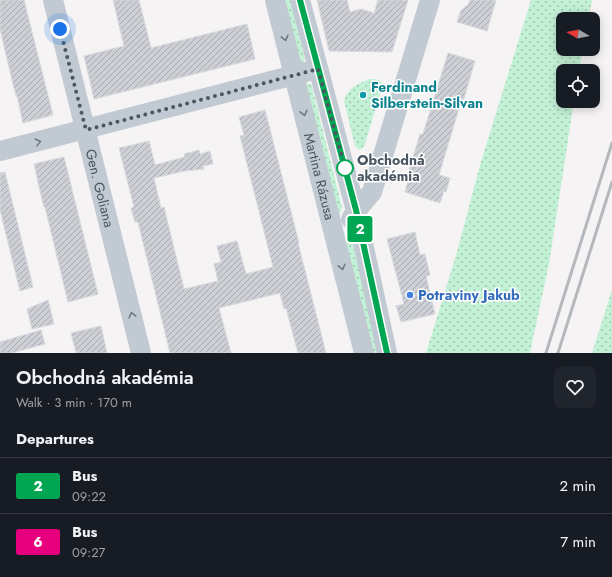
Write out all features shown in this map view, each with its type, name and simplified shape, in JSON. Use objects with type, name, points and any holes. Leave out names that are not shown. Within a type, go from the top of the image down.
[{"type":"street","name":"Gen. Goliana","points":[[53,0],[141,353]]},
{"type":"street","name":"Martina Rázusa","points":[[275,0],[364,353]]},
{"type":"street","name":"Martina Rázusa","points":[[300,0],[356,210],[387,353]]},
{"type":"street","points":[[337,243],[356,210],[372,192],[430,0]]},
{"type":"street","points":[[0,151],[318,69]]},
{"type":"green space","points":[[281,0],[290,0],[305,59],[303,63],[300,64]]},
{"type":"green space","points":[[531,0],[592,0],[589,12],[556,12],[556,56],[582,56],[580,64],[556,64],[556,108],[573,108],[549,264],[530,353],[426,353],[457,252],[480,165]]},
{"type":"green space","points":[[370,79],[378,80],[383,85],[364,147],[358,149],[355,146],[344,101],[351,89]]},
{"type":"green space","points":[[306,83],[311,84],[312,87],[342,207],[339,217]]},
{"type":"green space","points":[[350,237],[380,353],[370,353],[344,251]]},
{"type":"green space","points":[[612,290],[612,353],[592,353]]},
{"type":"building","points":[[0,0],[24,0],[53,115],[23,123],[0,29]]},
{"type":"building","points":[[113,0],[139,0],[151,48],[247,24],[255,59],[94,99],[84,56],[124,46]]},
{"type":"building","points":[[317,0],[347,0],[350,12],[361,9],[374,13],[378,0],[408,0],[392,52],[329,51]]},
{"type":"building","points":[[470,0],[496,0],[487,31],[457,22],[461,10],[468,5]]},
{"type":"building","points":[[448,53],[475,61],[439,175],[450,178],[446,192],[444,191],[440,203],[405,192],[410,174],[408,174],[420,134],[423,134]]},
{"type":"building","points":[[265,110],[326,353],[298,353],[286,308],[284,309],[280,293],[219,308],[231,353],[170,353],[138,222],[135,222],[131,208],[134,207],[119,148],[149,141],[155,165],[185,157],[184,154],[199,150],[200,154],[210,151],[213,164],[203,166],[204,169],[185,171],[154,178],[161,208],[164,207],[184,289],[218,281],[214,264],[221,262],[217,246],[237,241],[246,274],[273,267],[240,136],[244,135],[239,117]]},
{"type":"building","points":[[64,157],[98,294],[68,302],[34,164]]},
{"type":"building","points":[[5,172],[33,287],[20,291],[0,210],[0,173]]},
{"type":"building","points":[[415,232],[420,255],[425,254],[430,275],[426,276],[435,314],[401,322],[396,306],[404,304],[387,239]]},
{"type":"building","points":[[48,300],[54,324],[32,329],[27,309]]},
{"type":"building","points":[[101,326],[107,353],[76,353],[71,333]]},
{"type":"building","points":[[41,330],[45,344],[11,353],[0,353],[0,342]]},
{"type":"railway","points":[[546,353],[612,143]]},
{"type":"railway","points":[[558,353],[612,182]]},
{"type":"bus line","name":"2","points":[[300,0],[356,210],[387,353]]},
{"type":"place","name":"Ferdinand Silberstein-Silvan","points":[[363,95]]},
{"type":"place","name":"Obchodná akadémia","points":[[345,168]]},
{"type":"place","name":"Potraviny Jakub","points":[[410,295]]},
{"type":"route","points":[[60,29],[86,130],[318,69],[345,168]]}]
